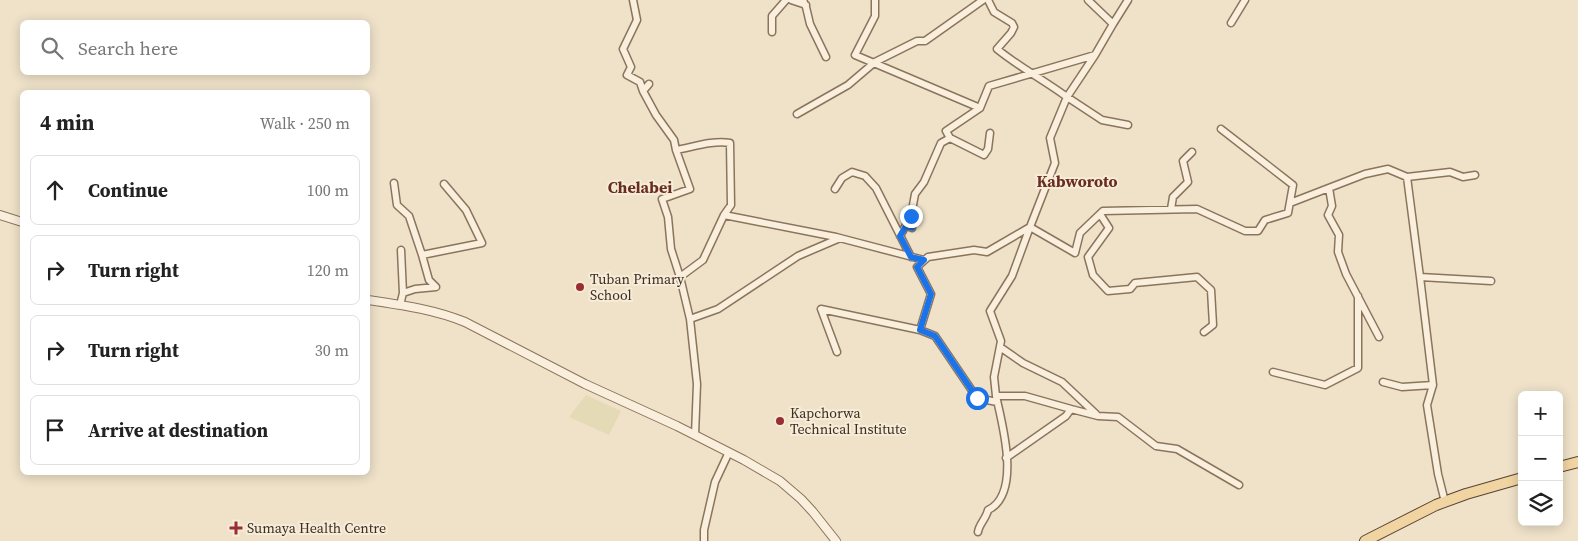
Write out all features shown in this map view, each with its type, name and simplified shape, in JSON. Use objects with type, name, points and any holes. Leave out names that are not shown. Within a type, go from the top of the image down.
[{"type":"main road","points":[[1563,466],[1578,462]]},
{"type":"main road","points":[[1365,541],[1445,502],[1518,479]]},
{"type":"street","points":[[633,0],[637,20],[623,49],[631,68],[627,75],[640,82],[656,115],[674,140],[690,188],[662,199],[668,217],[671,249],[690,318],[697,384],[695,435]]},
{"type":"street","points":[[772,32],[772,16],[786,0]]},
{"type":"street","points":[[791,0],[804,2],[810,24],[826,57]]},
{"type":"street","points":[[875,0],[875,16],[855,55],[980,108]]},
{"type":"street","points":[[796,114],[848,85],[874,63],[917,41],[925,41],[983,0]]},
{"type":"street","points":[[988,0],[994,12],[1012,23],[1014,28],[997,49],[1031,74],[1044,80],[1102,120],[1128,125]]},
{"type":"street","points":[[1088,0],[1113,24]]},
{"type":"street","points":[[978,532],[988,510],[995,507],[1004,491],[1006,480],[1006,445],[996,399],[994,377],[1001,341],[990,311],[1012,276],[1056,163],[1050,138],[1067,96],[1095,55],[1128,0]]},
{"type":"street","points":[[1231,22],[1245,0]]},
{"type":"street","points":[[990,133],[988,148],[984,155],[950,138],[946,131],[980,108],[989,86],[1095,55]]},
{"type":"street","points":[[643,91],[649,84]]},
{"type":"street","points":[[1030,227],[1075,253],[1080,233],[1103,211],[1197,209],[1245,231],[1258,231],[1265,220],[1288,213],[1293,185],[1221,129]]},
{"type":"street","points":[[900,236],[906,226],[912,228],[911,216],[915,194],[924,182],[941,143],[950,138]]},
{"type":"street","points":[[676,150],[719,141],[730,144],[731,205],[724,215],[703,260],[680,277]]},
{"type":"street","points":[[1171,210],[1173,197],[1188,182],[1183,161],[1192,152]]},
{"type":"street","points":[[1290,203],[1365,174],[1388,170],[1407,177],[1450,172],[1463,177],[1475,176]]},
{"type":"street","points":[[835,189],[842,178],[852,172],[865,176],[876,188],[911,257]]},
{"type":"street","points":[[1407,177],[1432,385],[1427,405],[1438,474],[1445,502]]},
{"type":"street","points":[[394,183],[397,205],[410,216],[429,280],[436,287],[415,289],[403,293]]},
{"type":"street","points":[[422,255],[482,243],[466,210],[444,184]]},
{"type":"street","points":[[1329,188],[1332,206],[1328,215],[1339,235],[1338,252],[1346,274],[1379,337]]},
{"type":"street","points":[[1100,214],[1109,228],[1088,257],[1093,275],[1108,291],[1130,289],[1135,283],[1197,277],[1210,290],[1213,326],[1204,332]]},
{"type":"street","points":[[0,215],[20,221]]},
{"type":"street","points":[[724,215],[840,238],[924,260]]},
{"type":"street","points":[[920,330],[931,294],[917,267],[928,256],[974,250],[987,252],[1030,227]]},
{"type":"street","points":[[690,318],[718,308],[798,256],[840,238]]},
{"type":"street","points":[[400,250],[403,293],[400,305]]},
{"type":"street","points":[[1420,277],[1491,281]]},
{"type":"street","points":[[1273,372],[1325,385],[1358,368],[1358,296]]},
{"type":"street","points":[[370,300],[424,308],[465,322],[585,384],[729,452],[780,481],[790,489],[813,512],[836,541]]},
{"type":"street","points":[[837,352],[821,309],[920,330],[935,336],[977,398],[996,399],[1025,396],[1098,416],[1118,417],[1156,446],[1177,449],[1239,485]]},
{"type":"street","points":[[1000,347],[1023,363],[1062,382],[1098,416]]},
{"type":"street","points":[[1384,382],[1402,387],[1432,385]]},
{"type":"street","points":[[1006,458],[1066,416],[1071,409]]},
{"type":"street","points":[[704,541],[704,530],[715,482],[729,452]]},
{"type":"shaded area","points":[[586,395],[621,411],[609,435],[569,417]]},
{"type":"place","name":"Tuban Primary School","points":[[580,287]]},
{"type":"place","name":"Kapchorwa Technical Institute","points":[[780,421]]},
{"type":"place","name":"Sumaya Health Centre","points":[[236,528]]},
{"type":"district","name":"Kabworoto","points":[[1077,181]]},
{"type":"district","name":"Chelabei","points":[[640,187]]},
{"type":"route","points":[[911,216],[912,228],[906,226],[900,236],[911,257],[924,260],[917,267],[931,294],[920,330],[935,336],[977,398]]}]
